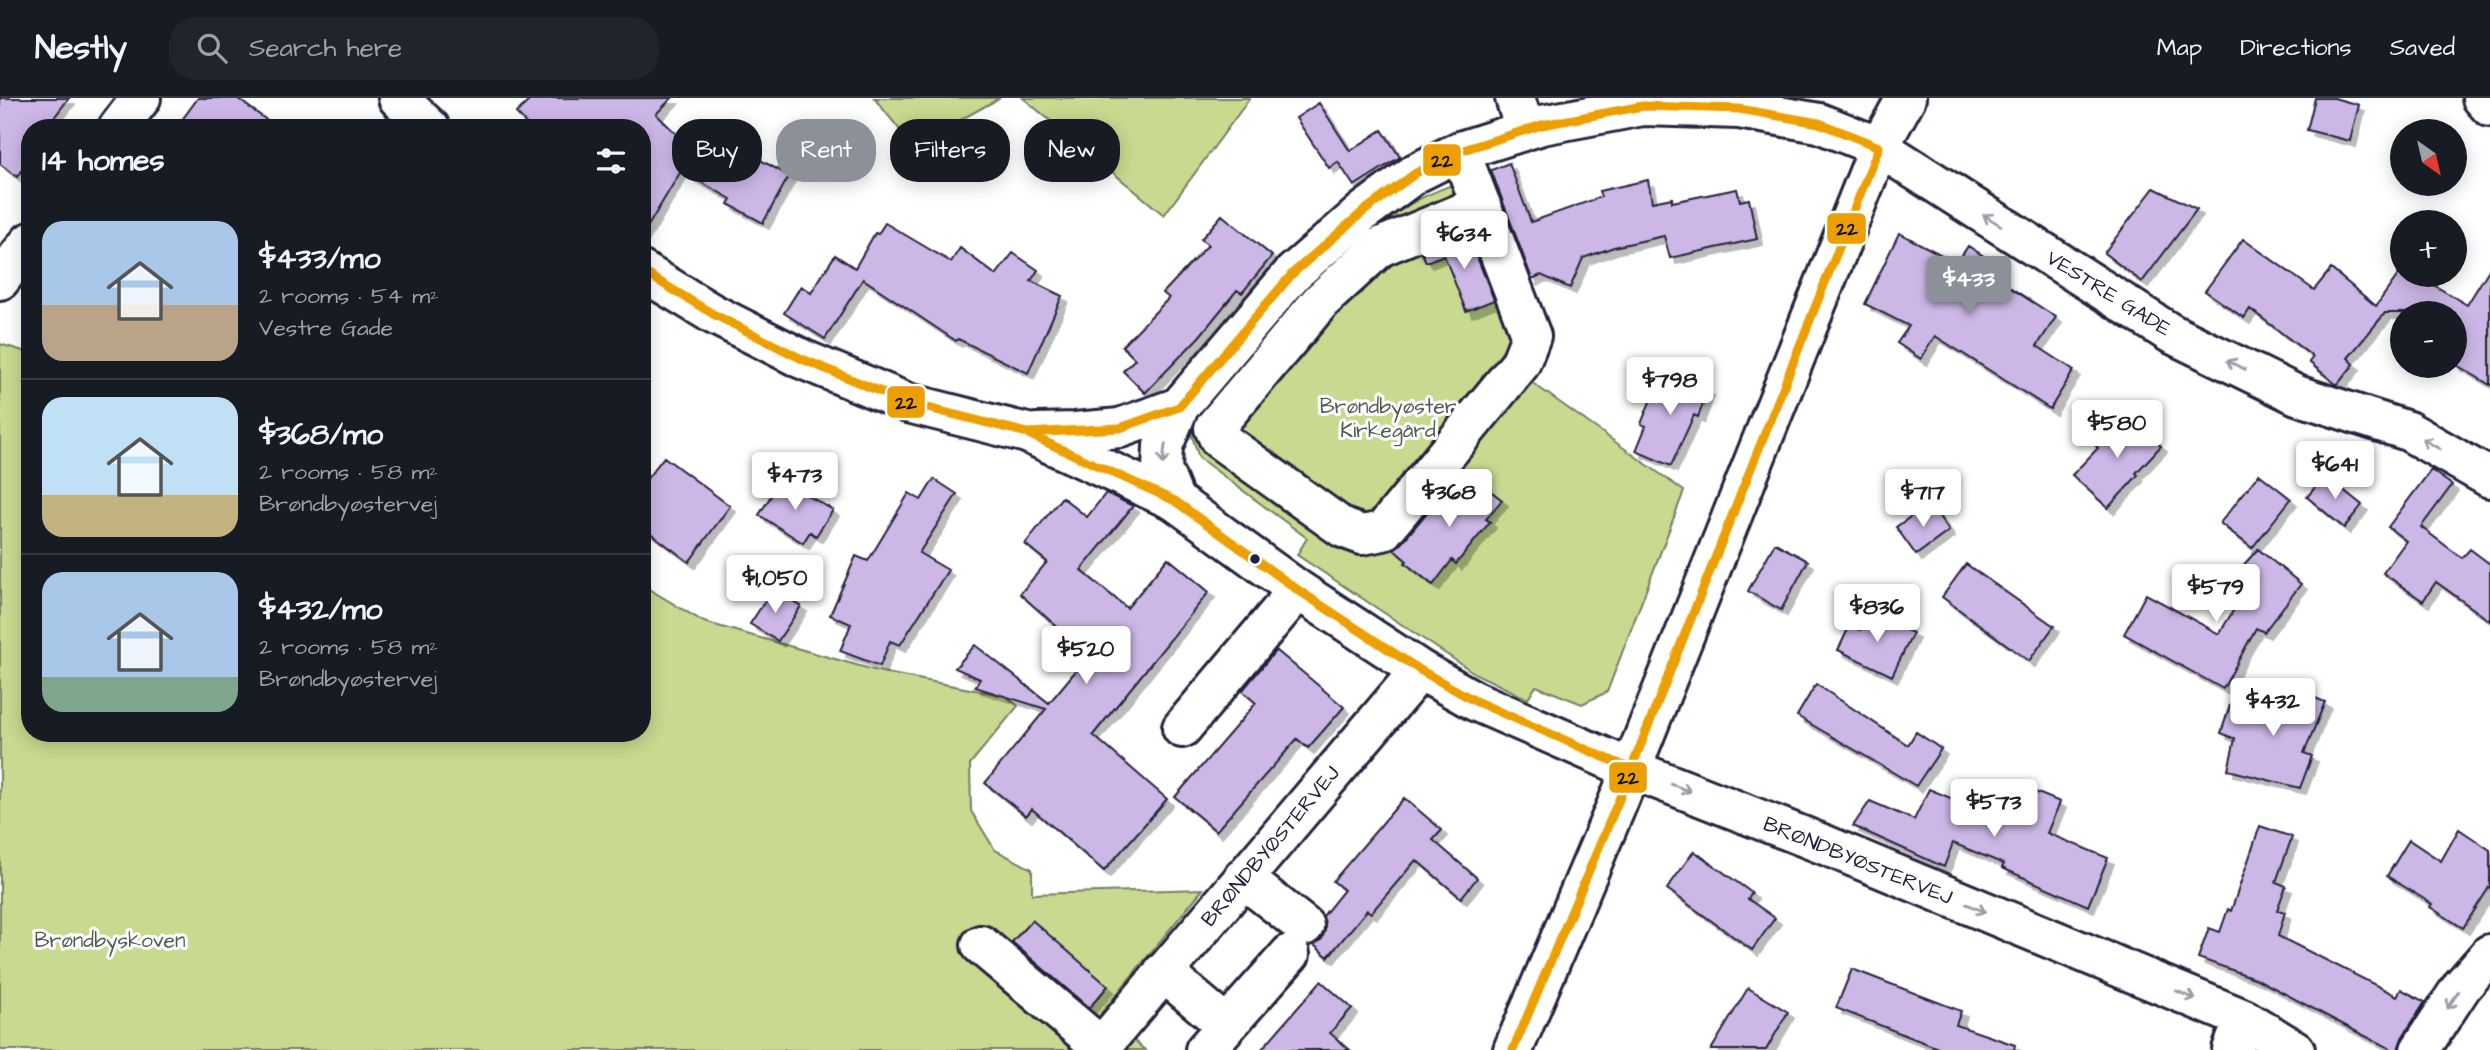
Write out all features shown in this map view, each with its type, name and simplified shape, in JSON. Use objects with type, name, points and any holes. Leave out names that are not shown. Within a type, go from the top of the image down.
[{"type":"street","points":[[125,119],[141,98]]},
{"type":"street","points":[[398,98],[420,119]]},
{"type":"street","points":[[1513,1050],[1631,769],[1879,147],[1906,98]]},
{"type":"street","points":[[2482,98],[2490,107]]},
{"type":"street","name":"VESTRE GADE","points":[[1175,501],[1162,469],[1163,446],[1178,407],[1293,274],[1364,211],[1416,173],[1460,151],[1520,114],[1587,115],[1643,106],[1739,109],[1819,123],[1879,147],[2171,333],[2297,395],[2408,431],[2490,478]]},
{"type":"street","points":[[1460,151],[1481,205],[1531,336],[1520,363],[1383,531],[1362,535],[1343,528],[1219,439],[1214,428],[1321,301],[1380,247],[1481,205]]},
{"type":"street","points":[[0,280],[21,253]]},
{"type":"street","name":"BRØNDBYØSTERVEJ","points":[[651,276],[713,314],[802,359],[908,403],[1027,433],[1175,501],[1298,590],[1420,670],[1475,701],[1631,769],[1778,826],[2238,1035],[2295,1050]]},
{"type":"street","name":"VESTRE GADE","points":[[1027,433],[1120,428],[1178,407]]},
{"type":"street","points":[[1182,728],[1298,590]]},
{"type":"street","name":"BRØNDBYØSTERVEJ","points":[[1109,1040],[1163,972],[1420,670]]},
{"type":"street","points":[[1163,972],[1215,1038],[1297,940],[1243,878]]},
{"type":"street","points":[[981,945],[1109,1040]]},
{"type":"street","points":[[2420,1050],[2462,986],[2490,954]]},
{"type":"green space","points":[[874,98],[1000,98],[962,119],[891,119]]},
{"type":"green space","points":[[1023,98],[1250,98],[1164,215],[1120,178],[1120,119],[1048,119]]},
{"type":"green space","name":"Brøndbyøster Kirkegård","points":[[1483,173],[1527,379],[1684,491],[1607,692],[1582,704],[1536,686],[1528,699],[1476,674],[1297,555],[1307,538],[1199,458],[1190,430],[1292,305],[1348,249],[1414,202]]},
{"type":"green space","name":"Brøndbyskoven","points":[[0,344],[21,350],[21,742],[651,742],[651,590],[704,622],[881,672],[1006,696],[1018,706],[970,764],[971,811],[995,850],[1032,869],[1032,894],[1203,889],[1101,1013],[1145,1050],[0,1050]]},
{"type":"building","points":[[0,98],[69,98],[53,119],[21,119],[21,171],[17,177],[0,164]]},
{"type":"building","points":[[198,98],[237,98],[265,119],[183,119]]},
{"type":"building","points":[[532,98],[672,98],[656,114],[672,130],[672,182],[674,182],[651,221],[651,119],[522,119],[516,113]]},
{"type":"building","points":[[2315,98],[2334,98],[2359,105],[2350,141],[2307,130]]},
{"type":"building","points":[[1319,103],[1350,151],[1382,130],[1400,157],[1354,186],[1338,162],[1329,168],[1296,118]]},
{"type":"building","points":[[762,161],[776,169],[776,182],[786,182],[763,223],[728,204],[731,199],[701,182],[762,182]]},
{"type":"building","points":[[1509,163],[1531,222],[1601,197],[1599,191],[1648,180],[1652,202],[1672,198],[1672,202],[1737,189],[1740,201],[1749,199],[1757,239],[1670,258],[1664,236],[1614,247],[1583,258],[1570,288],[1541,275],[1532,279],[1491,170]]},
{"type":"building","points":[[2154,188],[2197,209],[2142,282],[2104,253]]},
{"type":"building","points":[[1222,215],[1272,256],[1242,293],[1237,290],[1199,337],[1145,393],[1123,371],[1135,359],[1122,346],[1169,298],[1163,293],[1208,245],[1201,239]]},
{"type":"building","points":[[885,223],[951,262],[960,248],[996,275],[1013,253],[1038,270],[1031,281],[1062,296],[1028,373],[958,339],[956,341],[863,279],[825,339],[784,313],[801,286],[811,293],[835,255],[855,268],[875,233],[878,234]]},
{"type":"building","points":[[1899,233],[1957,263],[1968,246],[1996,264],[1989,274],[2056,317],[2037,346],[2074,370],[2050,409],[1935,336],[1921,359],[1897,343],[1909,326],[1865,304]]},
{"type":"building","points":[[1468,234],[1494,300],[1466,311],[1444,255],[1426,262],[1422,253]]},
{"type":"building","points":[[2243,239],[2314,290],[2331,269],[2376,306],[2390,286],[2437,287],[2460,301],[2390,301],[2390,313],[2385,313],[2348,358],[2354,364],[2337,385],[2309,362],[2313,357],[2250,309],[2244,318],[2205,291]]},
{"type":"building","points":[[2490,268],[2490,385],[2467,371],[2467,305]]},
{"type":"building","points":[[1662,372],[1708,390],[1698,417],[1694,415],[1671,466],[1636,451],[1646,426],[1641,424]]},
{"type":"building","points":[[2125,412],[2161,446],[2108,508],[2072,475],[2098,448],[2095,445]]},
{"type":"building","points":[[664,457],[730,506],[689,562],[651,534],[651,474]]},
{"type":"building","points":[[2431,470],[2452,485],[2421,527],[2462,558],[2470,549],[2490,564],[2490,621],[2436,582],[2423,601],[2383,573],[2406,541],[2388,527]]},
{"type":"building","points":[[1469,474],[1502,500],[1486,519],[1490,522],[1456,564],[1452,560],[1433,585],[1405,563],[1407,561],[1393,549],[1400,545],[1444,492],[1451,497]]},
{"type":"building","points":[[2259,474],[2291,499],[2252,548],[2220,523]]},
{"type":"building","points":[[2325,475],[2362,505],[2344,528],[2307,497]]},
{"type":"building","points":[[934,479],[957,494],[919,553],[948,570],[900,645],[890,641],[880,666],[840,651],[851,624],[830,615],[856,556],[868,561],[909,493],[921,500]]},
{"type":"building","points":[[781,480],[833,510],[816,536],[810,532],[803,543],[759,515]]},
{"type":"building","points":[[1106,493],[1133,506],[1081,570],[1127,608],[1168,558],[1209,592],[1093,735],[1167,799],[1104,871],[1032,809],[1026,816],[985,783],[1046,709],[975,687],[980,679],[955,668],[975,645],[1049,703],[1089,655],[1020,594],[1047,562],[1025,544],[1062,497],[1087,517]]},
{"type":"building","points":[[1930,503],[1949,531],[1916,555],[1896,527]]},
{"type":"building","points":[[1775,543],[1808,561],[1781,610],[1748,591]]},
{"type":"building","points":[[2258,549],[2301,584],[2264,632],[2256,628],[2223,689],[2124,634],[2146,594],[2219,634],[2252,580],[2240,569]]},
{"type":"building","points":[[1966,564],[2054,626],[2029,661],[1942,597]]},
{"type":"building","points":[[773,589],[801,606],[778,641],[750,624]]},
{"type":"building","points":[[1868,613],[1913,633],[1892,676],[1838,650],[1850,625],[1860,630]]},
{"type":"building","points":[[1276,650],[1344,707],[1308,748],[1297,739],[1216,831],[1175,797],[1256,703],[1242,691]]},
{"type":"building","points":[[1816,684],[1908,745],[1916,732],[1941,749],[1916,786],[1797,716]]},
{"type":"building","points":[[2291,688],[2325,702],[2304,753],[2312,756],[2300,788],[2228,770],[2235,739],[2221,733],[2231,702],[2284,704]]},
{"type":"building","points":[[2013,783],[2060,802],[2047,833],[2108,858],[2088,906],[2002,868],[2004,864],[1953,843],[1944,867],[1853,826],[1870,801],[1914,820],[1929,789],[1999,818]]},
{"type":"building","points":[[1404,798],[1442,830],[1433,840],[1477,878],[1461,898],[1416,860],[1371,913],[1367,910],[1328,957],[1314,945],[1322,939],[1325,930],[1323,916],[1344,890],[1333,881]]},
{"type":"building","points":[[2260,826],[2292,837],[2276,882],[2286,886],[2277,910],[2285,912],[2278,936],[2397,996],[2401,989],[2425,1002],[2402,1038],[2398,1050],[2359,1033],[2257,979],[2198,958],[2209,928],[2220,932],[2228,909],[2231,911]]},
{"type":"building","points":[[2459,829],[2490,850],[2490,886],[2463,928],[2430,907],[2432,904],[2387,876],[2409,840],[2441,861]]},
{"type":"building","points":[[1694,851],[1752,893],[1748,899],[1775,918],[1752,950],[1667,889]]},
{"type":"building","points":[[1032,920],[1108,986],[1089,1008],[1012,942]]},
{"type":"building","points":[[1852,969],[1961,1011],[1956,1025],[2015,1045],[2014,1050],[1943,1050],[1836,1008]]},
{"type":"building","points":[[1321,981],[1352,1008],[1330,1033],[1350,1050],[1261,1050]]},
{"type":"building","points":[[1748,988],[1788,1012],[1766,1050],[1711,1050]]},
{"type":"transit line","name":"22","points":[[651,276],[713,314],[802,359],[908,403],[1027,433],[1120,428],[1179,407],[1293,273],[1364,211],[1416,173],[1460,151],[1542,125],[1643,106],[1739,109],[1819,123],[1879,147],[1618,802],[1513,1050]]},
{"type":"transit line","name":"22","points":[[1030,435],[1175,501],[1298,590],[1420,670],[1475,701],[1631,769]]}]
